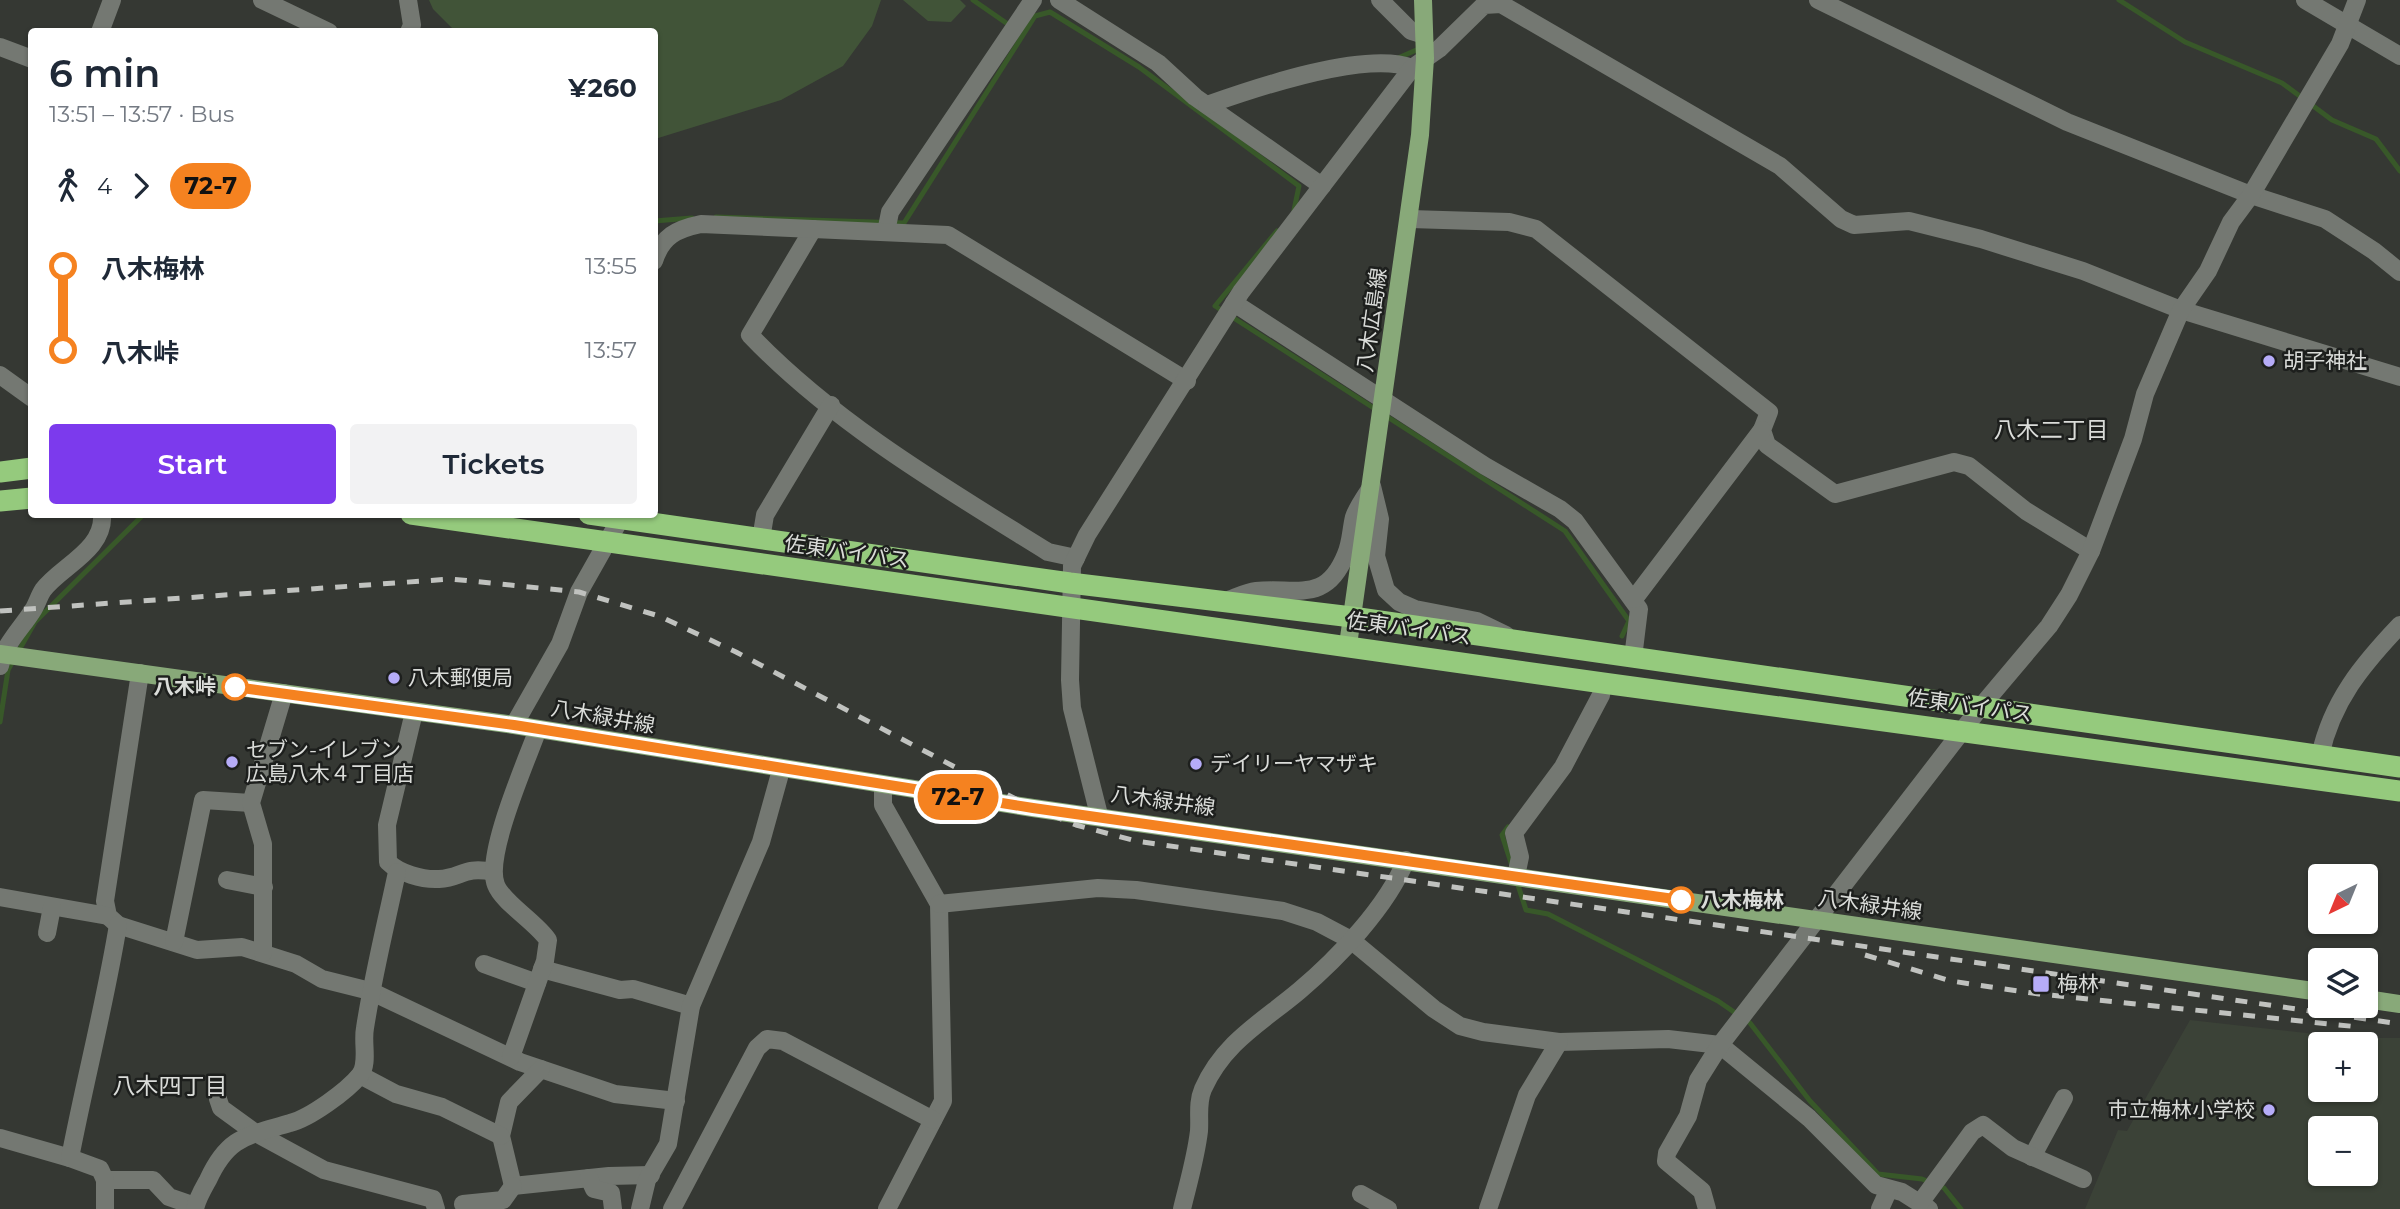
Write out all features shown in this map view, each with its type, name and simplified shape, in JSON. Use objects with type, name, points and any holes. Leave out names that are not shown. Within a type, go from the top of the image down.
[{"type":"highway","points":[[0,472],[28,468]]},
{"type":"highway","points":[[0,502],[28,498]]},
{"type":"highway","name":"佐東バイパス","points":[[438,518],[1603,683],[1964,729],[2400,791]]},
{"type":"highway","name":"佐東バイパス","points":[[629,518],[1070,583],[1352,617],[1979,709],[2400,767]]},
{"type":"main road","name":"八木広島線","points":[[1348,645],[1410,219],[1419,63],[1424,35],[1423,0]]},
{"type":"main road","name":"八木緑井線","points":[[1,658],[140,673],[514,725],[883,785],[2308,990]]},
{"type":"main road","points":[[2378,1001],[2400,1004]]},
{"type":"street","points":[[102,28],[112,0]]},
{"type":"street","points":[[262,0],[321,28]]},
{"type":"street","points":[[408,0],[411,28]]},
{"type":"street","points":[[886,232],[890,212],[1033,0]]},
{"type":"street","points":[[1059,0],[1158,63],[1207,105],[1322,186]]},
{"type":"street","points":[[1380,0],[1411,31],[1424,35]]},
{"type":"street","points":[[1818,0],[2067,121],[2251,195],[2325,219],[2374,251],[2400,272]]},
{"type":"street","points":[[2305,0],[2400,56]]},
{"type":"street","points":[[1707,1209],[1709,1205],[1702,1191],[1666,1161],[1667,1153],[1688,1116],[1698,1080],[1720,1045],[1979,709],[2049,626],[2069,595],[2091,551],[2133,439],[2145,394],[2181,310],[2208,271],[2231,222],[2251,195],[2340,44],[2357,0]]},
{"type":"street","points":[[1099,815],[1072,708],[1070,583],[1076,558],[1087,535],[1234,303],[1419,63],[1484,5],[1501,4],[1780,166],[1841,219],[1854,226],[1909,221],[1921,224],[2083,271],[2181,310],[2400,377]]},
{"type":"street","points":[[0,47],[28,58]]},
{"type":"street","points":[[1207,105],[1256,87],[1315,73],[1394,61],[1419,63]]},
{"type":"street","points":[[1410,219],[1509,222],[1536,229],[1769,411],[1762,430],[1634,599]]},
{"type":"street","points":[[658,253],[667,236],[692,226],[948,235],[1186,381]]},
{"type":"street","points":[[813,229],[750,335],[777,363],[896,457],[1048,552],[1076,558]]},
{"type":"street","points":[[1234,303],[1575,521],[1639,609],[1633,658]]},
{"type":"street","points":[[0,375],[28,395]]},
{"type":"street","points":[[761,539],[765,514],[831,404]]},
{"type":"street","points":[[1762,430],[1767,445],[1835,494],[1954,462],[1969,466],[2026,511],[2091,551]]},
{"type":"street","points":[[1224,602],[1254,590],[1315,590],[1324,584],[1338,570],[1347,553],[1355,514],[1372,486]]},
{"type":"street","points":[[1372,486],[1380,519],[1376,556],[1386,590],[1399,603],[1415,609],[1477,621],[1518,641]]},
{"type":"street","points":[[1,658],[34,609],[43,590],[94,543],[102,518]]},
{"type":"street","points":[[514,725],[559,644],[579,592],[622,518]]},
{"type":"street","points":[[2320,756],[2325,730],[2357,671],[2400,625]]},
{"type":"street","points":[[70,1158],[89,1060],[108,988],[113,921],[105,901],[140,673]]},
{"type":"street","points":[[1516,876],[1520,857],[1514,833],[1563,767],[1601,695],[1603,683]]},
{"type":"street","points":[[263,953],[263,844],[251,803],[284,694]]},
{"type":"street","points":[[414,712],[387,825],[388,862],[397,872],[439,879],[473,868],[493,872]]},
{"type":"street","points":[[510,1057],[540,976],[548,940],[496,887],[493,872],[506,814],[538,729]]},
{"type":"street","points":[[640,1209],[651,1175],[668,1144],[691,1006],[761,842],[782,770]]},
{"type":"street","points":[[883,785],[883,805],[939,904],[943,1101],[887,1209]]},
{"type":"street","points":[[174,942],[203,800],[251,803]]},
{"type":"street","points":[[1182,1209],[1199,1130],[1199,1103],[1203,1088],[1228,1050],[1252,1025],[1299,991],[1351,940],[1398,879],[1406,860]]},
{"type":"street","points":[[105,1180],[153,1180],[170,1197],[195,1208],[219,1156],[233,1142],[254,1132],[292,1123],[315,1112],[360,1075],[365,1065],[363,1039],[370,991],[397,872]]},
{"type":"street","points":[[227,880],[264,887]]},
{"type":"street","points":[[939,904],[1098,888],[1136,890],[1283,911],[1317,922],[1351,940],[1434,1009],[1460,1026],[1483,1032],[1559,1042],[1668,1039],[1720,1045],[1809,1118],[1876,1185],[1902,1192],[1925,1206],[1972,1132],[1983,1125],[2013,1149],[2083,1179]]},
{"type":"street","points":[[0,897],[113,921],[197,950],[242,947],[263,953],[296,964],[322,979],[370,991],[541,1069],[615,1094],[676,1101]]},
{"type":"street","points":[[47,933],[52,907]]},
{"type":"street","points":[[484,964],[620,990],[634,989],[691,1006]]},
{"type":"street","points":[[672,1209],[757,1048],[767,1039],[783,1041],[933,1120]]},
{"type":"street","points":[[1488,1209],[1527,1095],[1559,1042]]},
{"type":"street","points":[[513,1186],[501,1136],[509,1102],[541,1069]]},
{"type":"street","points":[[360,1075],[396,1094],[442,1107],[501,1136]]},
{"type":"street","points":[[2032,1157],[2064,1098]]},
{"type":"street","points":[[218,1099],[221,1108],[254,1132],[324,1170],[433,1199],[436,1209]]},
{"type":"street","points":[[0,1138],[100,1169],[105,1180],[105,1209]]},
{"type":"street","points":[[463,1204],[503,1200],[513,1186],[651,1175]]},
{"type":"street","points":[[589,1178],[594,1189],[611,1193],[613,1209]]},
{"type":"street","points":[[1880,1209],[1889,1189]]},
{"type":"street","points":[[1361,1194],[1388,1209]]},
{"type":"shaded area","name":"市立梅林小学校","points":[[2190,1020],[2308,1033],[2308,1102],[2378,1102],[2378,1038],[2400,1038],[2400,1209],[2085,1209],[2118,1130],[2127,1131]]},
{"type":"green space","points":[[429,0],[881,0],[872,26],[843,66],[781,100],[658,138],[658,28],[452,28],[433,9]]},
{"type":"green space","points":[[903,0],[960,0],[966,6],[951,22],[928,21]]},
{"type":"waterway","points":[[973,0],[1012,27]]},
{"type":"waterway","points":[[2119,0],[2185,42],[2282,83],[2332,120],[2376,139],[2400,171]]},
{"type":"waterway","points":[[716,217],[904,223],[1035,16],[1050,12],[1139,67],[1299,186],[1294,210]]},
{"type":"waterway","points":[[1398,58],[1421,48]]},
{"type":"waterway","points":[[658,221],[692,218]]},
{"type":"waterway","points":[[1277,231],[1215,306],[1565,531],[1629,621],[1622,636]]},
{"type":"waterway","points":[[18,652],[35,622],[140,518]]},
{"type":"waterway","points":[[0,722],[8,670],[13,661]]},
{"type":"waterway","points":[[1508,827],[1502,835],[1512,866]]},
{"type":"waterway","points":[[1517,882],[1526,910],[1548,914],[1718,1001],[1750,1023],[1810,1101],[1878,1174],[1922,1179],[1944,1188],[1961,1209]]},
{"type":"railway","points":[[0,611],[451,579],[579,592],[659,616],[736,652],[1033,808],[1076,825],[1136,841],[2400,1024]]},
{"type":"railway","points":[[1865,955],[1951,981],[2039,994],[2359,1027]]},
{"type":"bus line","name":"72-7","points":[[235,687],[514,725],[782,770],[1033,808],[1099,815],[1681,900]]},
{"type":"place","name":"胡子神社","points":[[2269,361]]},
{"type":"place","name":"八木郵便局","points":[[394,678]]},
{"type":"place","name":"八木峠","points":[[235,687]]},
{"type":"place","name":"セブン‐イレブン 広島八木４丁目店","points":[[232,762]]},
{"type":"place","name":"デイリーヤマザキ","points":[[1196,764]]},
{"type":"place","name":"八木梅林","points":[[1681,900]]},
{"type":"place","name":"梅林","points":[[2041,984]]},
{"type":"place","name":"市立梅林小学校","points":[[2269,1110]]},
{"type":"district","name":"八木二丁目","points":[[2051,430]]},
{"type":"district","name":"八木四丁目","points":[[170,1086]]}]
